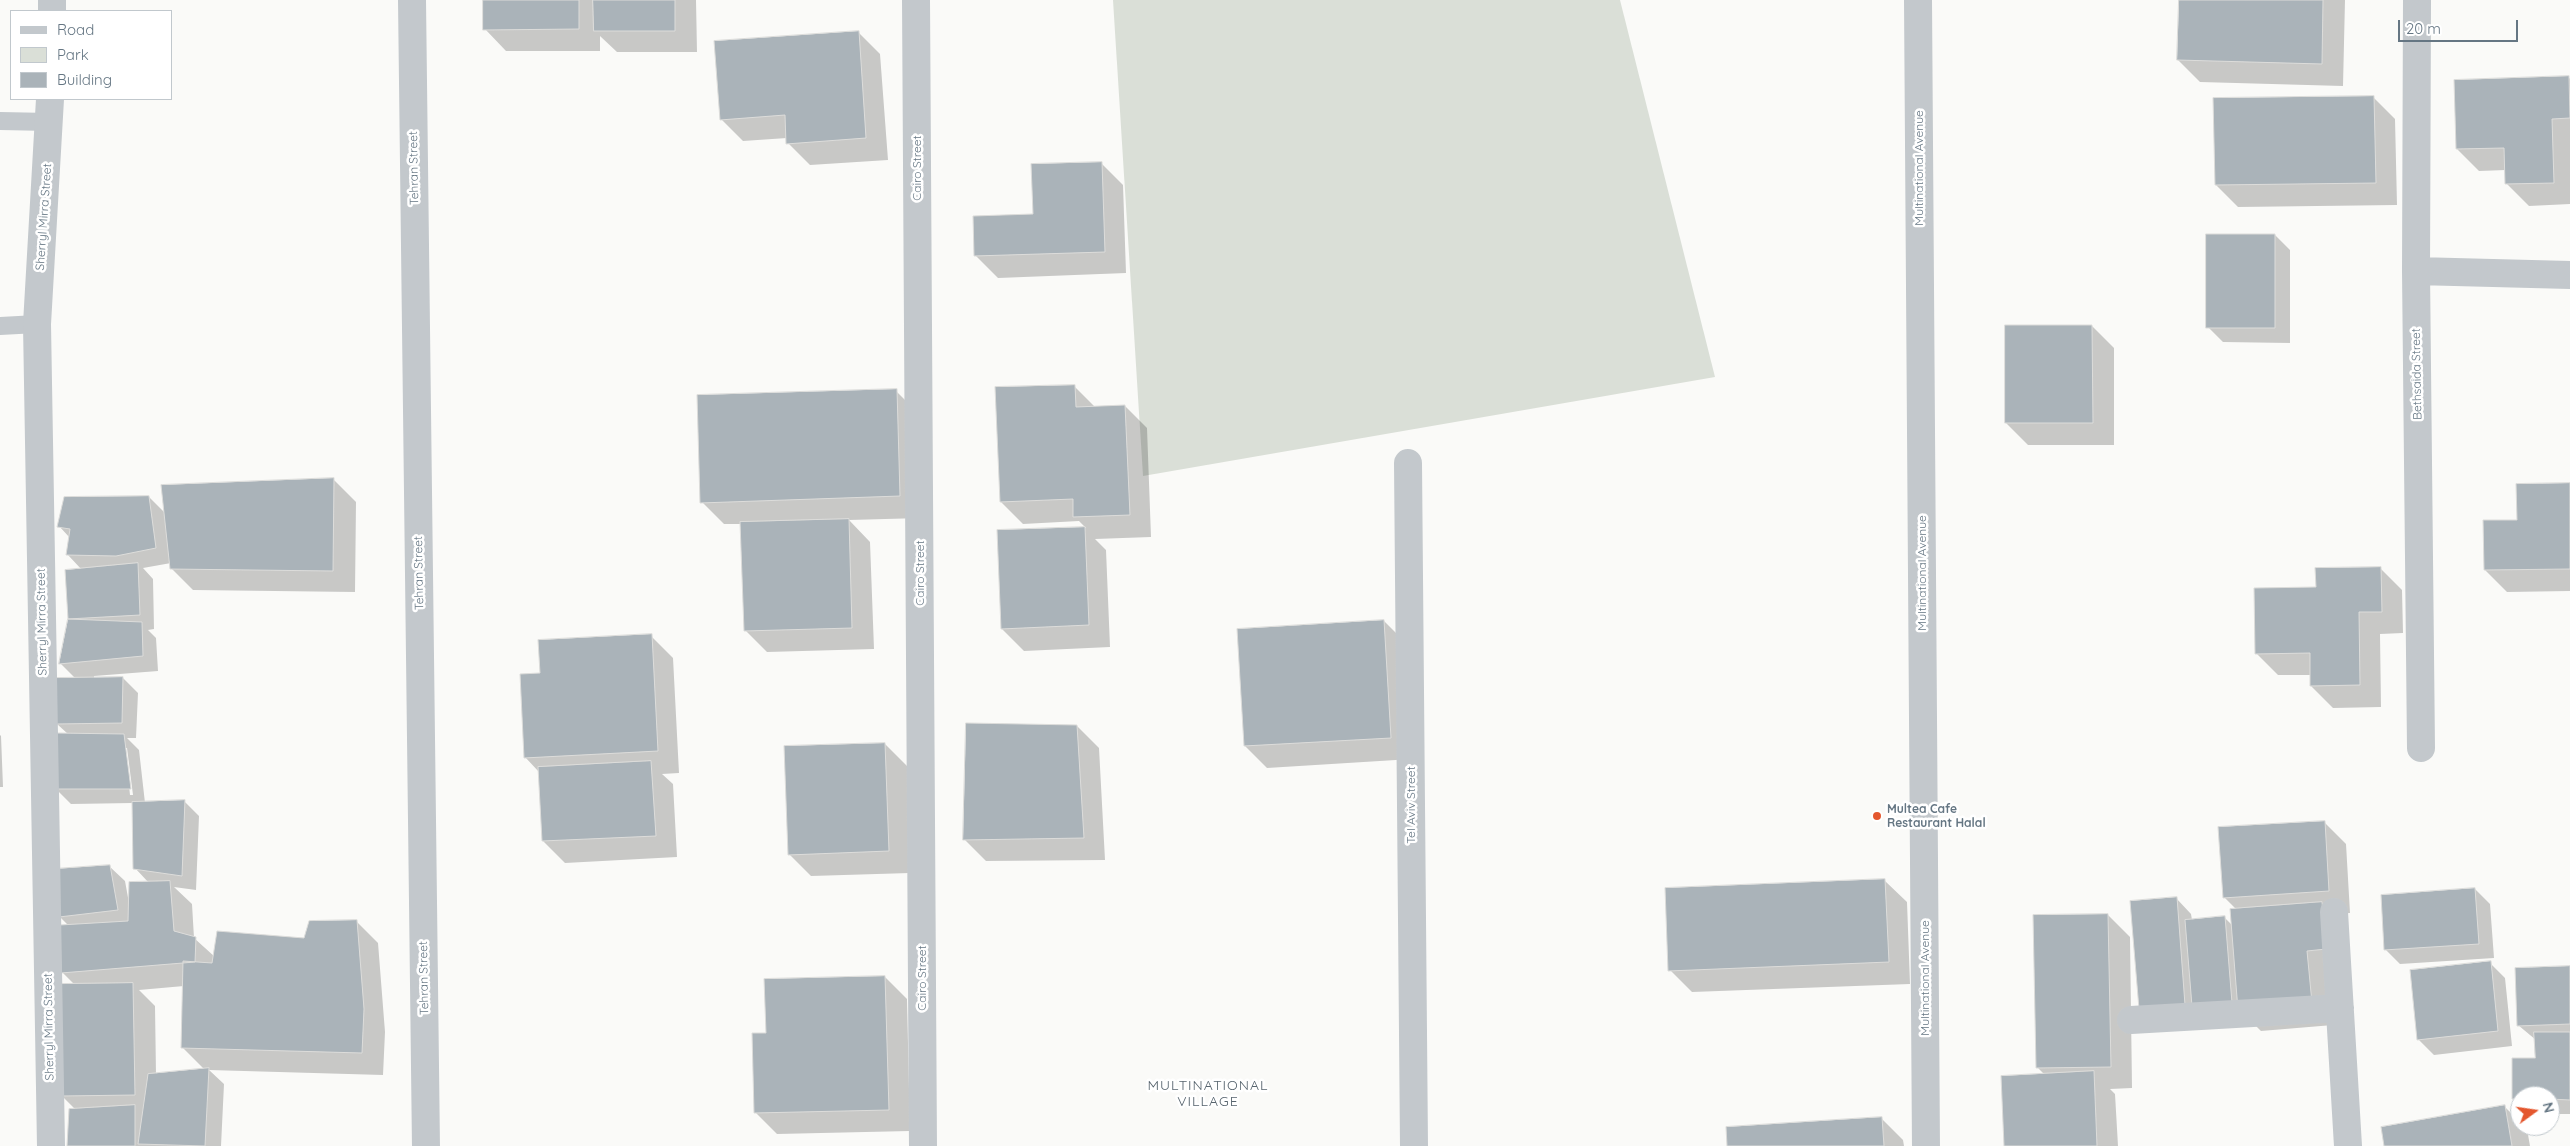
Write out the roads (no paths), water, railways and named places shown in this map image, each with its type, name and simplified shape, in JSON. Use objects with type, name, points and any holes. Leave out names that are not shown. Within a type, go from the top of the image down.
[{"type":"street","name":"Tehran Street","points":[[412,0],[426,1146]]},
{"type":"street","name":"Cairo Street","points":[[916,0],[923,1146]]},
{"type":"street","name":"Multinational Avenue","points":[[1918,0],[1926,1146]]},
{"type":"street","name":"Bethsaida Street","points":[[2417,0],[2416,271],[2421,748]]},
{"type":"street","name":"Sherryl Mirra Street","points":[[50,110],[37,324],[51,1146]]},
{"type":"street","points":[[2416,271],[2570,275]]},
{"type":"street","name":"Tel Aviv Street","points":[[1408,463],[1414,1146]]},
{"type":"street","points":[[2334,912],[2348,1146]]},
{"type":"street","points":[[2131,1020],[2340,1008]]},
{"type":"lane","points":[[0,121],[50,110]]},
{"type":"lane","points":[[0,326],[37,324]]},
{"type":"place","name":"Multea Cafe Restaurant Halal","points":[[1877,816]]},
{"type":"district","name":"MULTINATIONAL VILLAGE","points":[[1208,1094]]}]
